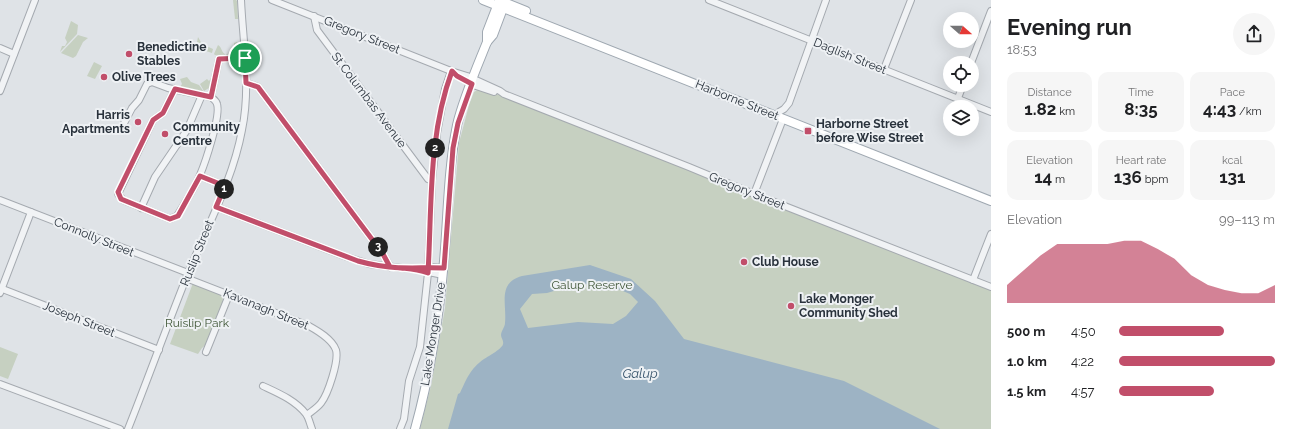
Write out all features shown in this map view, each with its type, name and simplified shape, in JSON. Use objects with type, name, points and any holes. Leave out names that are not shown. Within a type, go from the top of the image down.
[{"type":"main road","name":"Harborne Street","points":[[483,0],[501,2],[991,201]]},
{"type":"main road","name":"Lake Monger Drive","points":[[415,429],[429,368],[443,271],[453,148],[458,123],[466,96],[487,42],[493,35],[501,2]]},
{"type":"main road","name":"Harborne Street","points":[[781,116],[991,196]]},
{"type":"street","points":[[0,91],[35,0]]},
{"type":"street","name":"Ruslip Street","points":[[128,429],[187,276],[233,166],[242,130],[246,83],[241,0]]},
{"type":"street","name":"Gregory Street","points":[[272,0],[452,71],[461,73],[472,81],[500,91],[504,94],[991,287]]},
{"type":"street","name":"Daglish Street","points":[[709,0],[991,112]]},
{"type":"street","points":[[754,194],[781,116],[788,103],[826,0]]},
{"type":"street","points":[[884,70],[911,0]]},
{"type":"street","points":[[974,56],[991,11]]},
{"type":"street","name":"St Columbas Avenue","points":[[314,16],[317,30],[428,178],[432,180]]},
{"type":"street","points":[[0,48],[14,54]]},
{"type":"street","points":[[211,97],[219,59],[245,58]]},
{"type":"street","name":"Lake Monger Drive","points":[[400,429],[404,419],[409,381],[420,347],[429,270],[432,180],[437,133],[445,89],[452,71]]},
{"type":"street","points":[[121,129],[147,84],[152,82],[211,97],[217,104],[216,120],[212,139],[200,176],[178,216],[170,219],[141,208],[123,200],[119,196],[118,192],[153,120],[163,113],[175,89]]},
{"type":"street","points":[[246,83],[258,87],[383,254],[390,267]]},
{"type":"street","points":[[958,98],[960,92]]},
{"type":"street","points":[[141,208],[155,177],[187,130],[202,95]]},
{"type":"street","points":[[200,176],[225,186]]},
{"type":"street","name":"Connolly Street","points":[[0,200],[187,276]]},
{"type":"street","points":[[216,207],[369,264],[443,271]]},
{"type":"street","points":[[1,290],[31,212]]},
{"type":"street","points":[[974,280],[991,234]]},
{"type":"street","name":"Kavanagh Street","points":[[187,276],[308,326],[320,332],[334,347],[337,357],[326,395],[318,407],[307,415]]},
{"type":"street","name":"Joseph Street","points":[[1,290],[159,350]]},
{"type":"street","points":[[206,352],[228,294]]},
{"type":"street","points":[[0,384],[120,429]]},
{"type":"street","points":[[263,386],[287,398],[307,415],[312,429]]},
{"type":"green space","points":[[233,0],[237,1],[238,19],[235,19]]},
{"type":"green space","points":[[71,21],[78,25],[77,34],[60,52],[62,46],[65,46],[67,42],[65,38]]},
{"type":"green space","points":[[78,35],[88,38],[83,42],[76,56],[73,58],[61,53]]},
{"type":"green space","points":[[198,37],[202,44],[213,49],[212,53],[197,48]]},
{"type":"green space","points":[[237,42],[239,54],[236,56],[227,56],[226,54],[234,53],[234,43]]},
{"type":"green space","points":[[218,45],[225,54],[225,56],[214,54]]},
{"type":"green space","points":[[94,62],[102,66],[95,79],[87,76]]},
{"type":"green space","points":[[187,77],[191,82],[199,85],[204,92],[180,87],[182,84],[180,79]]},
{"type":"green space","points":[[211,78],[209,88],[204,91],[200,84],[207,79],[209,81]]},
{"type":"green space","name":"Galup Reserve","points":[[479,89],[503,96],[688,169],[753,197],[991,290],[991,429],[420,429],[431,386],[445,308],[459,143],[469,105],[474,92]]},
{"type":"green space","name":"Ruislip Park","points":[[193,283],[222,295],[223,300],[208,343],[198,354],[170,344]]},
{"type":"green space","points":[[0,347],[18,354],[8,379],[0,376]]},
{"type":"water","name":"Galup","points":[[590,265],[631,279],[655,301],[684,339],[844,381],[940,429],[448,429],[458,394],[460,393],[469,374],[475,366],[502,346],[503,342],[501,335],[505,323],[506,289],[514,279],[522,276]],"holes":[[[604,283],[630,294],[638,302],[626,316],[613,324],[578,322],[528,328],[520,309],[532,294],[547,293],[574,285]]]},
{"type":"place","name":"Benedictine Stables","points":[[129,54]]},
{"type":"place","name":"Olive Trees","points":[[104,77]]},
{"type":"place","name":"Harris Apartments","points":[[138,122]]},
{"type":"place","name":"Harborne Street before Wise Street","points":[[808,131]]},
{"type":"place","name":"Community Centre","points":[[165,134]]},
{"type":"place","name":"Club House","points":[[744,262]]},
{"type":"place","name":"Lake Monger Community Shed","points":[[791,306]]},
{"type":"route","points":[[245,58],[219,59],[211,97],[175,89],[163,113],[153,120],[118,192],[121,199],[170,219],[174,219],[178,216],[200,176],[225,186],[216,207],[358,261],[382,266],[402,268],[417,269],[428,273],[429,267],[430,247],[432,180],[437,133],[445,89],[452,71],[457,76],[472,84],[466,96],[458,123],[453,148],[444,268],[429,267],[417,269],[402,268],[390,267],[383,254],[258,87],[246,83],[245,58]]}]
